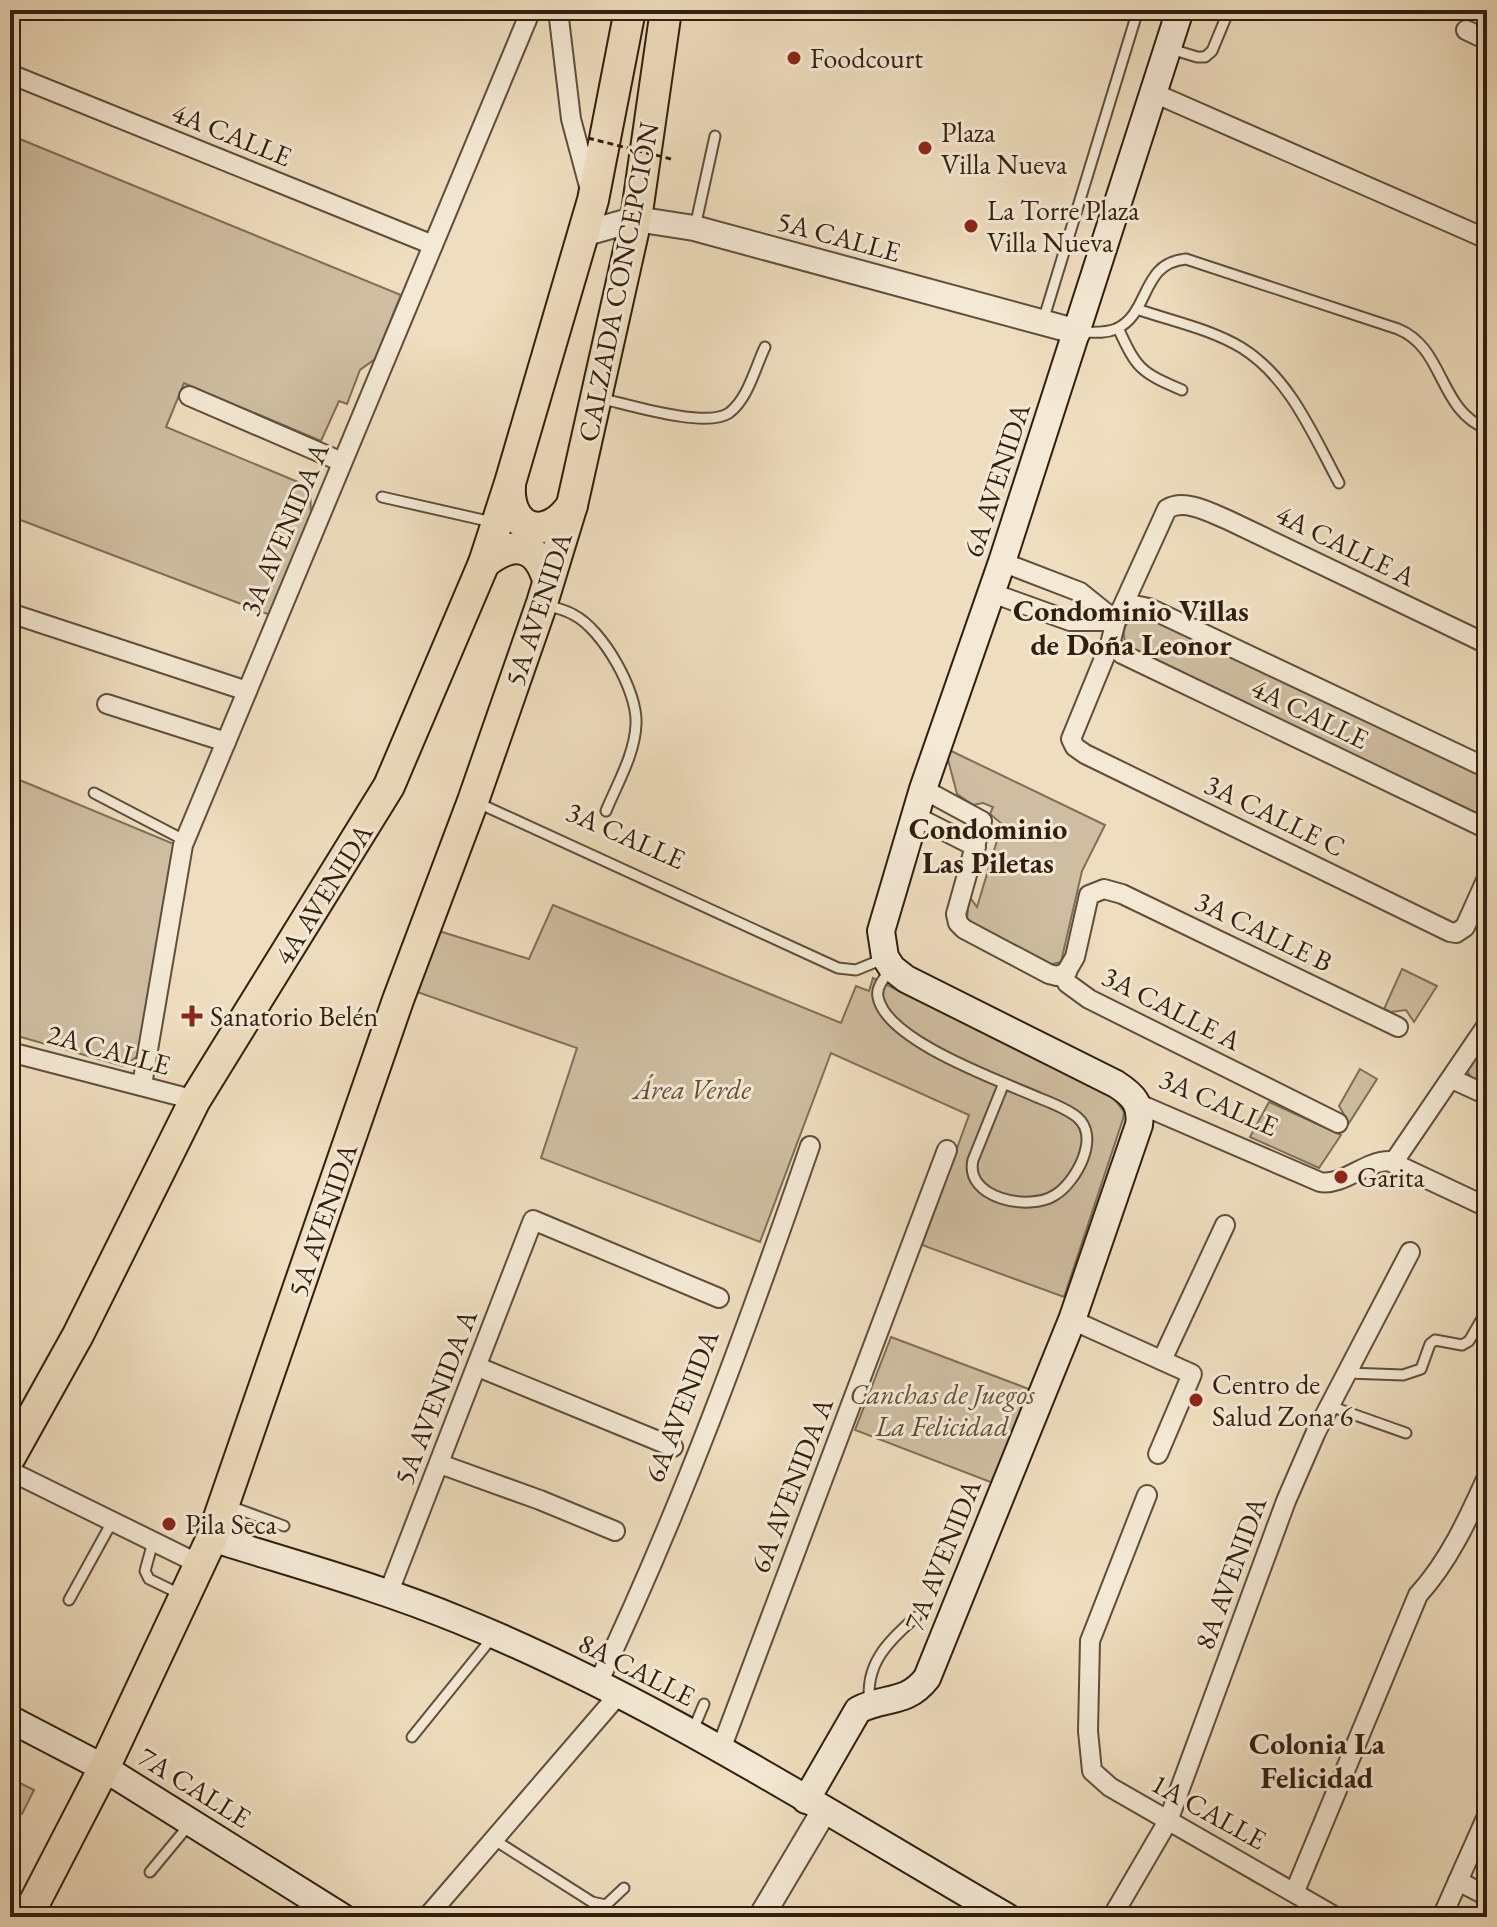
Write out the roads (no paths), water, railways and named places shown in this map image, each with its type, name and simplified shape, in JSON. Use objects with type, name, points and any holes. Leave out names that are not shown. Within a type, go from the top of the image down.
[{"type":"main road","name":"CALZADA CONCEPCIÓN","points":[[510,483],[593,200],[630,10]]},
{"type":"main road","name":"CALZADA CONCEPCIÓN","points":[[572,505],[636,219],[666,10]]},
{"type":"main road","name":"6A AVENIDA","points":[[889,963],[881,931],[923,789],[992,593],[1180,10]]},
{"type":"main road","points":[[510,483],[511,509],[525,525],[535,528],[555,523],[572,505]]},
{"type":"main road","name":"4A AVENIDA","points":[[10,1457],[78,1335],[195,1100],[389,786],[484,563],[510,483]]},
{"type":"main road","name":"5A AVENIDA","points":[[27,1917],[104,1768],[224,1504],[398,1000],[473,801],[572,505]]},
{"type":"main road","points":[[484,563],[507,548],[526,549],[541,561],[545,592]]},
{"type":"main road","name":"3A CALLE","points":[[889,963],[918,988],[1116,1084],[1131,1093],[1137,1103]]},
{"type":"main road","name":"7A AVENIDA","points":[[870,1704],[904,1698],[927,1678],[1072,1320],[1139,1125],[1141,1114],[1137,1103]]},
{"type":"main road","name":"8A CALLE","points":[[205,1551],[388,1594],[494,1635],[608,1688],[721,1749],[1007,1917]]},
{"type":"main road","points":[[815,1805],[853,1715],[870,1704]]},
{"type":"main road","name":"7A CALLE","points":[[10,1719],[104,1768],[342,1917]]},
{"type":"street","name":"3A AVENIDA A","points":[[142,1085],[184,840],[531,10]]},
{"type":"street","points":[[558,10],[571,119],[593,200]]},
{"type":"street","points":[[1466,30],[1487,40]]},
{"type":"street","name":"4A CALLE","points":[[10,74],[433,245]]},
{"type":"street","points":[[1154,93],[1487,239]]},
{"type":"street","name":"5A CALLE","points":[[583,234],[636,219],[694,228],[1078,332]]},
{"type":"street","points":[[189,396],[342,462]]},
{"type":"street","name":"4A CALLE A","points":[[1119,615],[1167,509],[1177,505],[1200,509],[1228,520],[1487,644]]},
{"type":"street","points":[[1002,562],[1080,592],[1119,615],[1110,644]]},
{"type":"street","name":"4A CALLE","points":[[992,593],[1070,621],[1119,615],[1134,605],[1149,608],[1487,768]]},
{"type":"street","points":[[10,613],[247,691]]},
{"type":"street","name":"4A CALLE","points":[[1110,644],[1122,654],[1487,829]]},
{"type":"street","name":"3A CALLE C","points":[[1110,644],[1072,730],[1072,742],[1085,754],[1456,933],[1465,927],[1487,878]]},
{"type":"street","points":[[107,704],[226,742]]},
{"type":"street","points":[[915,816],[976,847],[982,821],[923,789]]},
{"type":"street","name":"3A CALLE A","points":[[976,847],[955,917],[964,929],[1049,974],[1057,976],[1067,972]]},
{"type":"street","name":"3A CALLE B","points":[[1067,972],[1075,957],[1089,895],[1104,889],[1138,901],[1398,1027]]},
{"type":"street","name":"3A CALLE A","points":[[1067,972],[1064,978],[1067,983],[1089,999],[1338,1123]]},
{"type":"street","points":[[1487,1025],[1393,1163],[1487,1207]]},
{"type":"street","name":"2A CALLE","points":[[10,1052],[195,1100]]},
{"type":"street","points":[[1452,1079],[1487,1095]]},
{"type":"street","name":"3A CALLE","points":[[1137,1103],[1325,1183],[1381,1161],[1393,1163]]},
{"type":"street","name":"6A AVENIDA","points":[[427,1917],[493,1839],[608,1688],[753,1309],[810,1146]]},
{"type":"street","name":"6A AVENIDA A","points":[[721,1749],[947,1150]]},
{"type":"street","name":"5A AVENIDA A","points":[[388,1594],[533,1220],[719,1298]]},
{"type":"street","points":[[1162,1360],[1225,1225]]},
{"type":"street","name":"8A AVENIDA","points":[[1112,1917],[1168,1821],[1286,1501],[1316,1432],[1410,1252]]},
{"type":"street","points":[[1072,1320],[1192,1374],[1158,1454]]},
{"type":"street","points":[[478,1367],[673,1447]]},
{"type":"street","points":[[440,1464],[615,1531]]},
{"type":"street","name":"8A CALLE","points":[[10,1471],[153,1542],[205,1551]]},
{"type":"street","points":[[1295,1891],[1419,1594],[1435,1579],[1469,1519],[1487,1477]]},
{"type":"street","name":"1A CALLE","points":[[1147,1495],[1092,1632],[1088,1731],[1089,1761],[1095,1775],[1110,1787],[1336,1917]]},
{"type":"street","points":[[761,1917],[815,1805]]},
{"type":"street","points":[[1442,1917],[1487,1816]]},
{"type":"street","points":[[1458,1881],[1487,1896]]},
{"type":"lane","points":[[1043,321],[1138,10]]},
{"type":"lane","points":[[1168,47],[1205,57],[1212,51],[1229,10]]},
{"type":"lane","points":[[694,228],[715,136]]},
{"type":"lane","points":[[1078,332],[1101,333],[1126,323],[1158,270],[1166,263],[1186,259],[1398,329],[1416,338],[1425,348],[1454,402],[1472,423],[1487,429]]},
{"type":"lane","points":[[1137,309],[1227,340],[1262,363],[1291,397],[1339,483]]},
{"type":"lane","points":[[1118,328],[1137,367],[1182,390]]},
{"type":"lane","points":[[596,397],[660,412],[718,418],[730,412],[742,398],[765,347]]},
{"type":"lane","points":[[382,497],[497,523]]},
{"type":"lane","points":[[545,592],[595,632],[613,659],[636,709],[634,741],[606,811]]},
{"type":"lane","points":[[94,793],[184,840]]},
{"type":"lane","name":"3A CALLE","points":[[473,801],[838,968],[856,970],[889,963]]},
{"type":"lane","points":[[889,963],[878,999],[887,1016],[908,1035],[938,1054],[1057,1105],[1080,1119],[1086,1133],[1087,1150],[1077,1171],[1056,1195],[1035,1202],[1009,1201],[984,1190],[973,1181],[973,1160],[1004,1083]]},
{"type":"lane","points":[[1348,1373],[1412,1374],[1421,1369],[1430,1344],[1435,1340],[1462,1345],[1469,1341],[1487,1310]]},
{"type":"lane","points":[[1330,1406],[1406,1433]]},
{"type":"lane","points":[[224,1504],[284,1526]]},
{"type":"lane","points":[[69,1600],[112,1522]]},
{"type":"lane","points":[[153,1542],[145,1571],[149,1579],[184,1596]]},
{"type":"lane","points":[[870,1704],[868,1681],[872,1666],[885,1647],[916,1617]]},
{"type":"lane","points":[[412,1737],[494,1635]]},
{"type":"lane","points":[[691,1733],[704,1704]]},
{"type":"lane","points":[[150,1872],[191,1823]]},
{"type":"lane","points":[[493,1839],[599,1905],[606,1905],[624,1888]]},
{"type":"place","name":"Foodcourt","points":[[794,58]]},
{"type":"place","name":"Plaza Villa Nueva","points":[[925,148]]},
{"type":"place","name":"La Torre Plaza Villa Nueva","points":[[971,226]]},
{"type":"place","name":"Sanatorio Belén","points":[[192,1016]]},
{"type":"place","name":"Garita","points":[[1341,1177]]},
{"type":"place","name":"Centro de Salud Zona 6","points":[[1196,1400]]},
{"type":"place","name":"Pila Seca","points":[[169,1524]]},
{"type":"district","name":"Condominio Villas de Doña Leonor","points":[[1131,627]]},
{"type":"district","name":"Condominio Las Piletas","points":[[988,845]]},
{"type":"district","name":"Colonia La Felicidad","points":[[1317,1760]]},
{"type":"park label","name":"Área Verde","points":[[692,1089]]},
{"type":"park label","name":"Canchas de Juegos La Felicidad","points":[[942,1410]]}]
